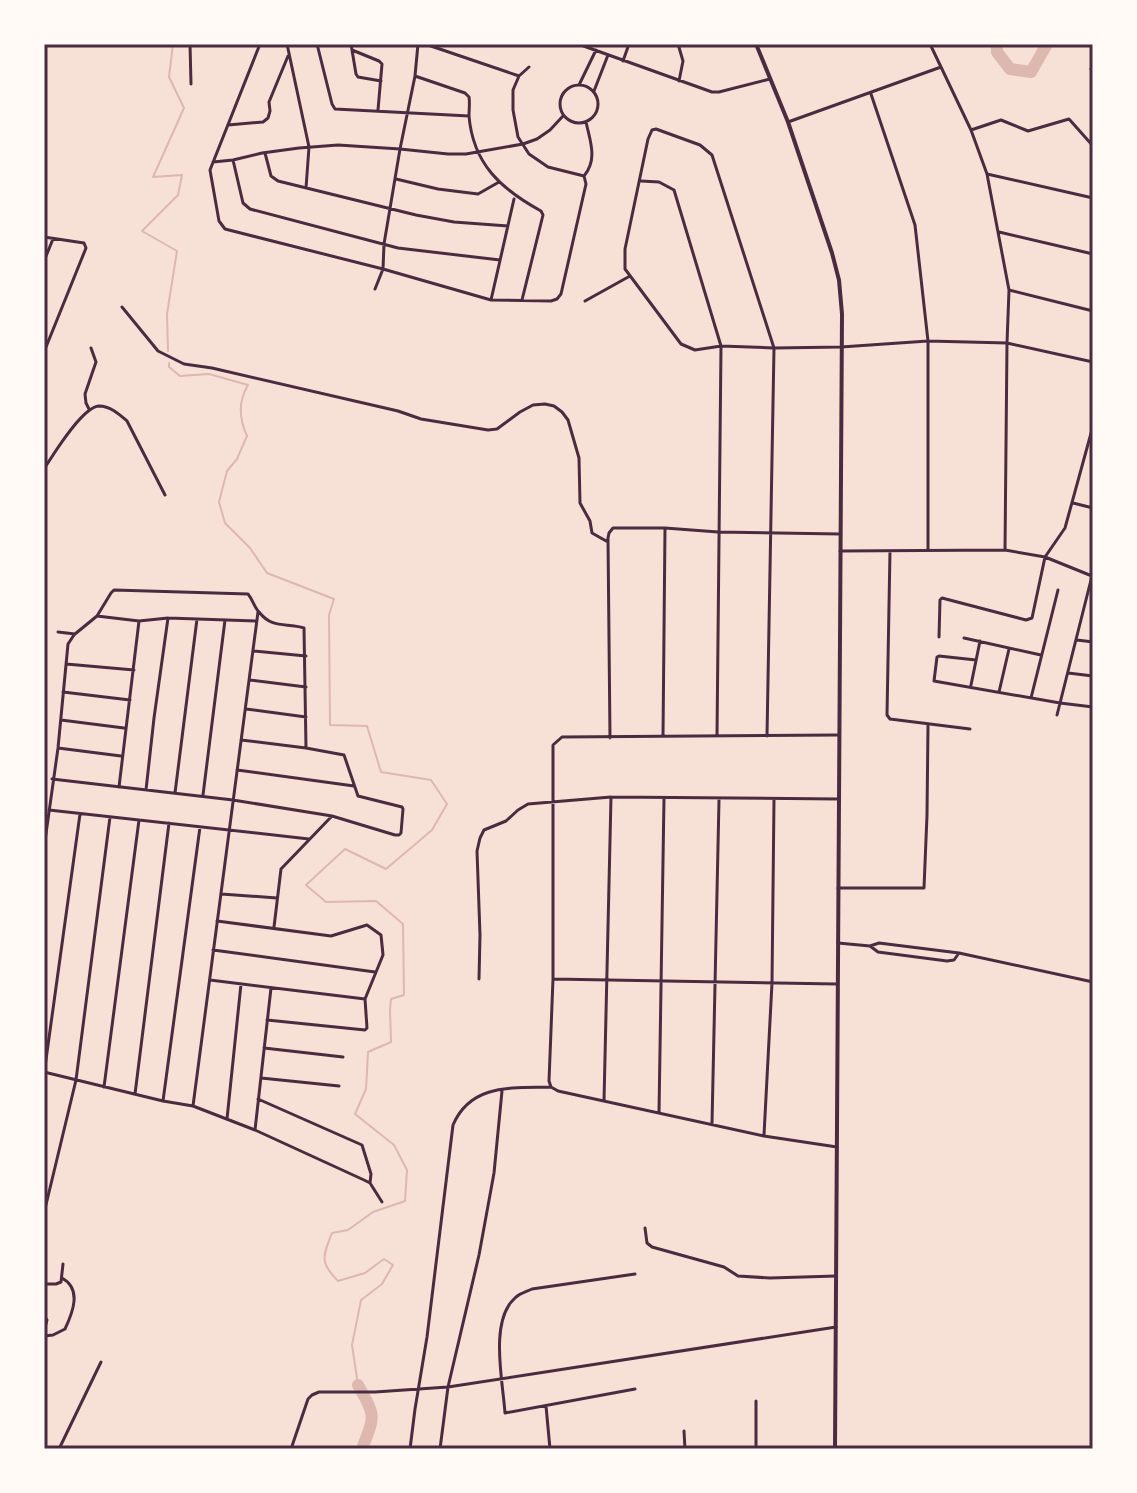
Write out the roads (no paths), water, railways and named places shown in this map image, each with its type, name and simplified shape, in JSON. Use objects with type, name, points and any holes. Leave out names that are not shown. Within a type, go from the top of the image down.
[{"type":"main road","points":[[756,44],[788,122],[832,253],[839,280],[842,314],[835,1449]]},
{"type":"street","points":[[190,44],[191,84]]},
{"type":"street","points":[[260,44],[210,170],[219,221],[225,229],[491,300],[551,301],[561,294],[586,184],[584,176],[592,163],[586,122]]},
{"type":"street","points":[[287,44],[309,147],[306,188]]},
{"type":"street","points":[[317,44],[335,109],[469,116]]},
{"type":"street","points":[[351,44],[358,77],[381,81]]},
{"type":"street","points":[[375,289],[383,269],[384,244],[415,76],[418,44]]},
{"type":"street","points":[[425,44],[519,76]]},
{"type":"street","points":[[578,44],[712,92],[770,79]]},
{"type":"street","points":[[623,61],[629,44]]},
{"type":"street","points":[[678,44],[683,61],[679,81]]},
{"type":"street","points":[[930,44],[971,130],[987,174],[1009,290],[1005,550]]},
{"type":"street","points":[[352,50],[379,61],[383,67],[378,110]]},
{"type":"street","points":[[579,85],[596,50]]},
{"type":"street","points":[[594,91],[608,55]]},
{"type":"street","points":[[228,125],[263,122],[268,118],[269,102],[288,56]]},
{"type":"street","points":[[529,67],[519,76],[513,90],[518,137],[529,154],[548,167],[584,176]]},
{"type":"street","points":[[788,122],[941,67]]},
{"type":"street","points":[[415,76],[465,93],[470,101],[469,116],[478,152],[490,172],[515,197],[543,215],[522,300]]},
{"type":"street","points":[[573,85],[588,86],[594,91],[599,103],[595,115],[586,122],[575,123],[563,116],[560,104],[564,92],[573,85]]},
{"type":"street","points":[[870,92],[915,225],[928,341],[928,550]]},
{"type":"street","points":[[213,162],[338,145],[448,154],[478,152],[537,139],[563,116]]},
{"type":"street","points":[[971,130],[1001,120],[1028,131],[1069,119],[1093,146]]},
{"type":"street","points":[[767,736],[774,348],[712,155],[700,145],[652,130],[625,249],[625,269],[681,344],[695,350],[721,346],[774,348],[841,347],[928,341],[1007,343],[1093,362]]},
{"type":"street","points":[[265,153],[271,176],[275,179],[390,210],[454,222],[508,226]]},
{"type":"street","points":[[233,160],[246,207],[384,244],[500,260]]},
{"type":"street","points":[[987,174],[1093,198]]},
{"type":"street","points":[[396,179],[478,194],[499,182]]},
{"type":"street","points":[[640,181],[659,182],[674,190],[721,346],[717,736]]},
{"type":"street","points":[[491,300],[515,197]]},
{"type":"street","points":[[999,232],[1093,254]]},
{"type":"street","points":[[44,237],[84,243],[86,248],[44,352]]},
{"type":"street","points":[[44,261],[53,239]]},
{"type":"street","points":[[585,301],[630,276]]},
{"type":"street","points":[[1009,290],[1093,311]]},
{"type":"street","points":[[122,307],[158,351],[184,364],[398,411],[421,419],[488,430],[497,429],[533,405],[554,406],[568,420],[579,458],[580,503],[590,521],[592,533],[608,542]]},
{"type":"street","points":[[89,409],[85,394],[96,362],[91,348]]},
{"type":"street","points":[[44,469],[63,438],[89,409],[104,407],[117,412],[127,421],[165,495]]},
{"type":"street","points":[[939,637],[942,598],[1026,620],[1032,618],[1045,557],[1065,528],[1093,426]]},
{"type":"street","points":[[1073,503],[1093,508]]},
{"type":"street","points":[[610,738],[608,542],[613,528],[840,534]]},
{"type":"street","points":[[663,737],[665,528]]},
{"type":"street","points":[[840,551],[1005,550],[1045,557],[1093,574],[1057,715]]},
{"type":"street","points":[[890,551],[887,715],[890,719],[970,729]]},
{"type":"street","points":[[44,848],[68,644],[75,634],[97,616],[114,590],[248,594],[258,612],[193,1106]]},
{"type":"street","points":[[1031,698],[1058,590]]},
{"type":"street","points":[[258,612],[274,624],[304,628],[306,748]]},
{"type":"street","points":[[97,616],[139,621],[168,618],[257,621]]},
{"type":"street","points":[[146,790],[168,618]]},
{"type":"street","points":[[175,793],[197,619]]},
{"type":"street","points":[[203,796],[225,620]]},
{"type":"street","points":[[119,787],[139,621]]},
{"type":"street","points":[[58,632],[75,634]]},
{"type":"street","points":[[964,638],[1041,655]]},
{"type":"street","points":[[1076,640],[1093,642]]},
{"type":"street","points":[[970,687],[980,641]]},
{"type":"street","points":[[999,692],[1009,649]]},
{"type":"street","points":[[253,651],[306,656]]},
{"type":"street","points":[[976,660],[937,657],[934,681],[1093,707]]},
{"type":"street","points":[[66,664],[134,670]]},
{"type":"street","points":[[1068,673],[1093,676]]},
{"type":"street","points":[[249,679],[306,687]]},
{"type":"street","points":[[63,692],[130,700]]},
{"type":"street","points":[[245,709],[306,717]]},
{"type":"street","points":[[61,720],[126,728]]},
{"type":"street","points":[[838,888],[924,888],[928,724]]},
{"type":"street","points":[[551,1087],[553,745],[557,740],[562,737],[839,735]]},
{"type":"street","points":[[52,779],[233,800],[332,816],[395,835],[401,833],[405,812],[402,807],[360,798],[344,755],[241,740]]},
{"type":"street","points":[[58,748],[122,756]]},
{"type":"street","points":[[237,770],[354,786]]},
{"type":"street","points":[[479,979],[477,851],[480,838],[484,830],[506,821],[528,804],[611,797],[838,799]]},
{"type":"street","points":[[604,1101],[611,797]]},
{"type":"street","points":[[659,1113],[664,798]]},
{"type":"street","points":[[712,1124],[719,798]]},
{"type":"street","points":[[764,1136],[772,983],[774,799]]},
{"type":"street","points":[[49,810],[309,839]]},
{"type":"street","points":[[80,814],[44,1073],[193,1106],[255,1130],[370,1183],[382,1202]]},
{"type":"street","points":[[274,929],[281,869],[332,816]]},
{"type":"street","points":[[44,1213],[76,1080],[110,817]]},
{"type":"street","points":[[104,1087],[139,820]]},
{"type":"street","points":[[135,1094],[169,823]]},
{"type":"street","points":[[163,1101],[200,827]]},
{"type":"street","points":[[221,894],[278,898]]},
{"type":"street","points":[[217,921],[331,936],[367,925],[381,935],[383,955],[365,999],[367,1028],[362,1031],[267,1020]]},
{"type":"street","points":[[838,943],[870,946],[879,943],[959,953],[1093,982]]},
{"type":"street","points":[[870,946],[878,952],[947,961],[954,960],[959,953]]},
{"type":"street","points":[[213,950],[375,972]]},
{"type":"street","points":[[553,979],[838,984]]},
{"type":"street","points":[[210,980],[365,999]]},
{"type":"street","points":[[227,1120],[241,984]]},
{"type":"street","points":[[255,1130],[271,988]]},
{"type":"street","points":[[264,1048],[343,1057]]},
{"type":"street","points":[[261,1078],[339,1086]]},
{"type":"street","points":[[410,1449],[453,1125],[458,1113],[486,1091],[551,1087],[764,1136],[837,1147]]},
{"type":"street","points":[[440,1449],[448,1387],[479,1255],[494,1173],[502,1089]]},
{"type":"street","points":[[258,1099],[362,1145],[371,1174],[370,1183]]},
{"type":"street","points":[[645,1228],[647,1243],[652,1247],[724,1267],[738,1276],[836,1276]]},
{"type":"street","points":[[44,1284],[61,1282],[63,1264]]},
{"type":"street","points":[[635,1274],[532,1289],[517,1296],[501,1325],[499,1346],[505,1413],[635,1389]]},
{"type":"street","points":[[44,1316],[47,1320],[44,1334],[53,1335],[65,1329],[73,1309],[74,1294],[73,1287],[62,1278]]},
{"type":"street","points":[[291,1449],[308,1399],[319,1392],[448,1387],[836,1327]]},
{"type":"street","points":[[59,1449],[101,1362]]},
{"type":"street","points":[[756,1401],[756,1449]]},
{"type":"street","points":[[546,1406],[550,1449]]},
{"type":"street","points":[[684,1431],[685,1449]]},
{"type":"waterway","points":[[168,351],[167,314],[177,251],[142,231],[178,195],[182,175],[153,177],[184,108],[169,77],[173,44]]},
{"type":"waterway","points":[[997,44],[997,52],[1010,69],[1031,72],[1047,44]]},
{"type":"waterway","points":[[169,363],[169,367],[180,376],[209,374],[248,385],[241,410],[247,436],[237,459],[227,471],[219,502],[225,523],[250,548],[267,573],[334,599],[329,615],[330,725],[367,726],[381,772],[431,780],[447,804],[432,830],[386,869],[345,849],[306,885],[326,902],[376,901],[403,924],[404,995],[391,999],[391,1042],[368,1052],[366,1089],[355,1114],[394,1145],[407,1170],[405,1201],[373,1212],[348,1230],[332,1233],[324,1258],[338,1281],[365,1273],[384,1259],[393,1265],[382,1284],[361,1300],[352,1345],[358,1385]]},
{"type":"waterway","points":[[358,1385],[372,1416],[362,1449]]}]
